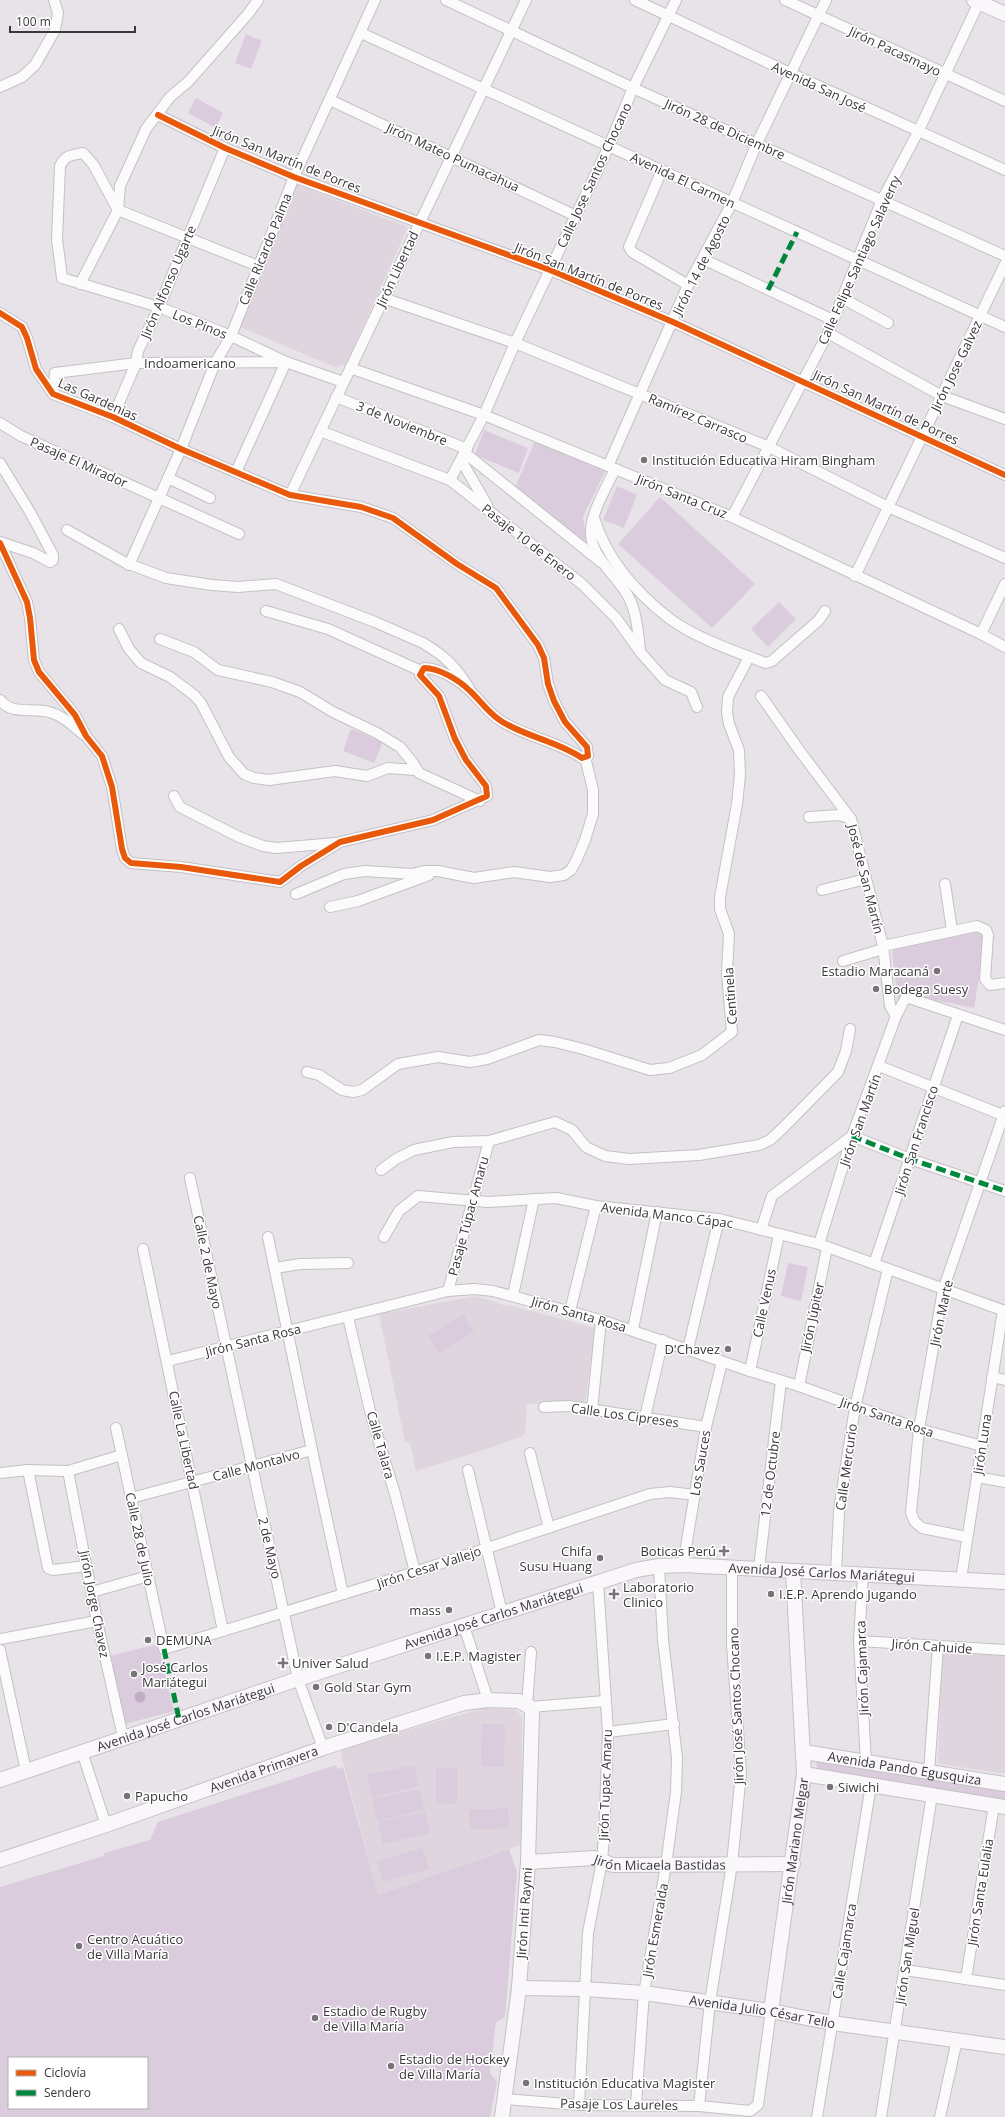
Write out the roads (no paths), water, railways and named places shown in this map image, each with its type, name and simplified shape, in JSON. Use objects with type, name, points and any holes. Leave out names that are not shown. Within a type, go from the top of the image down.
[{"type":"street","points":[[0,87],[22,77],[35,65],[55,30],[58,12],[54,0]]},
{"type":"street","points":[[80,284],[118,210],[120,186],[146,129],[170,98],[188,82],[248,14],[258,0]]},
{"type":"street","name":"Calle Ricardo Palma","points":[[130,565],[181,449],[216,363],[231,336],[294,177],[375,0]]},
{"type":"street","name":"Jirón 28 de Diciembre","points":[[446,0],[633,88],[1005,256]]},
{"type":"street","name":"Jirón Libertad","points":[[290,495],[526,0]]},
{"type":"street","name":"Avenida San José","points":[[635,0],[918,132],[1005,170]]},
{"type":"street","name":"Calle Jose Santos Chocano","points":[[450,480],[465,454],[484,415],[515,343],[609,146],[633,88],[676,0]]},
{"type":"street","name":"Jirón Pacasmayo","points":[[785,0],[1005,101]]},
{"type":"street","name":"Jirón 14 de Agosto","points":[[602,564],[591,538],[591,528],[611,468],[640,393],[673,322],[688,285],[732,203],[757,143],[792,74],[826,0]]},
{"type":"street","points":[[978,1],[1005,14]]},
{"type":"street","name":"Calle Felipe Santiago Salaverry","points":[[732,517],[828,333],[882,200],[918,132],[978,1]]},
{"type":"street","name":"Avenida El Carmen","points":[[361,33],[1005,327]]},
{"type":"street","name":"Jirón Mateo Pumacahua","points":[[330,100],[576,216]]},
{"type":"street","name":"Jirón San Martín de Porres","points":[[158,115],[226,148],[294,177],[550,270],[673,322],[804,381],[1005,475]]},
{"type":"street","name":"Jirón Alfonso Ugarte","points":[[113,417],[136,362],[138,351],[159,307],[226,148]]},
{"type":"street","name":"Los Pinos","points":[[118,210],[94,164],[83,153],[68,156],[62,162],[60,166],[57,239],[61,257],[61,274],[66,280],[159,307],[231,336],[286,362]]},
{"type":"street","points":[[662,170],[630,247],[632,252],[688,285]]},
{"type":"street","points":[[118,210],[258,266]]},
{"type":"street","points":[[703,259],[833,320]]},
{"type":"street","name":"Jirón Jose Galvez","points":[[855,576],[1005,264]]},
{"type":"street","name":"Ramírez Carrasco","points":[[383,298],[515,343],[640,393],[768,447],[888,507],[1005,558]]},
{"type":"street","points":[[842,298],[888,323]]},
{"type":"street","name":"Las Gardenias","points":[[0,313],[22,327],[27,338],[36,370],[53,394],[113,417],[181,449],[290,495],[362,507],[393,518],[457,564],[496,588],[538,645],[544,658],[548,684],[554,701],[565,722],[587,747],[589,752],[585,757]]},
{"type":"street","points":[[828,333],[942,396],[1005,419]]},
{"type":"street","name":"Indoamericano","points":[[53,394],[55,373],[136,362],[286,362],[343,382]]},
{"type":"street","points":[[236,472],[286,362]]},
{"type":"street","name":"Jirón Santa Cruz","points":[[350,368],[484,415],[732,517],[981,634],[1005,647]]},
{"type":"street","name":"3 de Noviembre","points":[[336,397],[465,454],[602,564]]},
{"type":"street","name":"Pasaje El Mirador","points":[[0,423],[21,436],[116,478],[158,499],[239,534]]},
{"type":"street","name":"Pasaje 10 de Enero","points":[[320,431],[450,480],[582,584],[616,618],[641,653],[665,680],[691,692],[697,707]]},
{"type":"street","points":[[465,454],[490,511]]},
{"type":"street","points":[[0,463],[30,512],[54,556],[53,560],[50,562],[46,561],[33,553],[0,542]]},
{"type":"street","points":[[168,478],[210,498]]},
{"type":"street","points":[[594,518],[604,546],[622,573],[665,614],[689,630],[749,657],[766,663],[772,661],[819,620],[825,611]]},
{"type":"street","points":[[67,530],[99,550],[130,565],[166,578],[212,585],[238,586],[276,584],[375,622],[423,643],[448,659],[470,690],[489,711],[502,721],[554,742],[582,758],[585,757],[593,790],[593,814],[585,840],[571,870],[557,877],[514,872],[474,878],[438,871],[424,871],[412,874],[365,871],[344,874],[296,894]]},
{"type":"street","points":[[0,542],[27,602],[34,660],[39,672],[75,715],[86,736],[102,756],[107,769],[125,858],[131,863],[181,867],[280,882],[301,866],[340,842]]},
{"type":"street","points":[[602,564],[629,598],[634,613],[641,653]]},
{"type":"street","points":[[981,634],[1005,584]]},
{"type":"street","points":[[266,611],[328,629],[421,670],[424,668],[433,668],[470,690]]},
{"type":"street","points":[[119,629],[129,649],[141,663],[175,681],[198,699],[229,757],[244,774],[254,778],[269,780],[335,770],[367,776],[388,768],[416,770]]},
{"type":"street","points":[[160,639],[194,652],[218,670],[272,682],[300,692],[327,709],[377,733],[400,747],[419,773],[480,801]]},
{"type":"street","name":"Centinela","points":[[307,1072],[319,1075],[342,1090],[353,1092],[362,1090],[398,1064],[438,1057],[470,1062],[487,1059],[539,1040],[583,1049],[643,1068],[669,1068],[702,1055],[732,1032],[727,973],[729,934],[720,909],[720,897],[737,804],[740,775],[739,750],[729,724],[727,712],[728,698],[749,657]]},
{"type":"street","points":[[174,796],[180,807],[239,837],[264,846],[283,848],[340,842],[433,820],[480,801],[487,796],[486,786],[466,760],[455,739],[439,696],[423,680],[420,675],[421,670]]},
{"type":"street","name":"José de San Martín","points":[[761,696],[798,750],[851,819],[883,948],[890,1006],[896,1016]]},
{"type":"street","points":[[0,700],[11,709],[50,712],[60,716],[86,736]]},
{"type":"street","points":[[809,817],[840,815],[851,819]]},
{"type":"street","points":[[330,907],[358,901],[438,871]]},
{"type":"street","points":[[822,890],[866,879]]},
{"type":"street","points":[[945,884],[952,930]]},
{"type":"street","points":[[843,961],[883,948],[952,930],[977,926],[986,930],[988,935],[985,979],[990,985],[1005,982]]},
{"type":"street","name":"Jirón San Martín","points":[[823,1246],[852,1136],[879,1066],[896,1016],[906,997],[958,1015]]},
{"type":"street","points":[[958,1015],[1005,1030]]},
{"type":"street","name":"Jirón San Francisco","points":[[874,1264],[958,1015]]},
{"type":"street","points":[[381,1170],[396,1159],[414,1150],[453,1142],[489,1141],[555,1122],[572,1130],[586,1147],[605,1156],[629,1159],[699,1155],[759,1145],[770,1140],[783,1128],[838,1072],[846,1052],[850,1029]]},
{"type":"street","points":[[879,1066],[1004,1114]]},
{"type":"street","name":"Jirón Marte","points":[[967,1537],[922,1528],[915,1522],[911,1512],[919,1429],[943,1290],[982,1183],[1004,1114]]},
{"type":"street","points":[[761,1230],[772,1196],[852,1136],[910,1159],[1005,1191]]},
{"type":"street","name":"Pasaje Túpac Amaru","points":[[448,1292],[489,1141]]},
{"type":"street","name":"Calle 2 de Mayo","points":[[190,1178],[225,1346]]},
{"type":"street","name":"Avenida Manco Cápac","points":[[384,1238],[399,1211],[418,1196],[488,1202],[556,1198],[596,1206],[719,1219],[823,1246],[943,1290],[1004,1310]]},
{"type":"street","points":[[513,1295],[534,1199]]},
{"type":"street","points":[[570,1311],[596,1206]]},
{"type":"street","points":[[633,1330],[657,1212]]},
{"type":"street","points":[[688,1348],[719,1219]]},
{"type":"street","name":"Calle Venus","points":[[750,1371],[779,1234]]},
{"type":"street","points":[[268,1237],[276,1268],[312,1450],[344,1594]]},
{"type":"street","name":"Jirón Júpiter","points":[[799,1386],[823,1246]]},
{"type":"street","name":"Calle La Libertad","points":[[143,1249],[168,1361],[223,1632]]},
{"type":"street","points":[[276,1268],[300,1264],[348,1263]]},
{"type":"street","name":"Calle Mercurio","points":[[836,1572],[839,1511],[855,1407],[888,1269]]},
{"type":"street","name":"Jirón Santa Rosa","points":[[168,1361],[225,1346],[348,1318],[448,1292],[474,1289],[513,1295],[601,1320],[688,1348],[722,1362],[799,1386],[919,1429],[982,1446]]},
{"type":"street","name":"Jirón Luna","points":[[961,1579],[992,1377],[1004,1310]]},
{"type":"street","name":"Calle Talara","points":[[348,1318],[371,1415],[395,1494],[415,1572]]},
{"type":"street","points":[[592,1410],[601,1320]]},
{"type":"street","points":[[645,1417],[663,1340]]},
{"type":"street","name":"2 de Mayo","points":[[225,1346],[298,1679],[323,1748]]},
{"type":"street","name":"Los Sauces","points":[[683,1565],[706,1427],[722,1362]]},
{"type":"street","points":[[992,1377],[1005,1380]]},
{"type":"street","name":"12 de Octubre","points":[[760,1568],[781,1381]]},
{"type":"street","name":"Calle Los Cipreses","points":[[544,1407],[569,1406],[706,1427]]},
{"type":"street","name":"Calle 28 de Julio","points":[[116,1428],[164,1649]]},
{"type":"street","name":"Calle Montalvo","points":[[131,1498],[312,1450]]},
{"type":"street","points":[[530,1453],[549,1528]]},
{"type":"street","points":[[0,1473],[28,1470],[68,1471],[122,1454]]},
{"type":"street","points":[[28,1470],[48,1568],[53,1570],[87,1566]]},
{"type":"street","points":[[468,1470],[502,1613]]},
{"type":"street","name":"Jirón Jorge Chavez","points":[[68,1471],[97,1621],[123,1737]]},
{"type":"street","points":[[977,1477],[1005,1482]]},
{"type":"street","name":"Jirón Cesar Vallejo","points":[[164,1649],[415,1572],[650,1494],[670,1492],[695,1495]]},
{"type":"street","name":"Avenida José Carlos Mariátegui","points":[[0,1780],[123,1737],[298,1679],[636,1570],[659,1566],[683,1565],[1005,1582]]},
{"type":"street","name":"Jirón Esmeralda","points":[[636,2104],[644,1993],[666,1865],[676,1792],[677,1758],[663,1640],[659,1566]]},
{"type":"street","name":"Jirón José Santos Chocano","points":[[699,2106],[710,2002],[732,1864],[741,1773],[732,1644],[732,1567]]},
{"type":"street","name":"Jirón Mariano Melgar","points":[[756,2108],[758,2105],[793,1864],[804,1774],[793,1571]]},
{"type":"street","name":"Jirón Cajamarca","points":[[863,1574],[860,1641],[866,1762]]},
{"type":"street","points":[[92,1592],[148,1576]]},
{"type":"street","name":"Jirón Tupac Amaru","points":[[579,2105],[588,1932],[602,1861],[608,1732],[598,1583]]},
{"type":"street","points":[[0,1639],[97,1621]]},
{"type":"street","points":[[464,1626],[488,1700]]},
{"type":"street","name":"Jirón Cahuide","points":[[860,1641],[1005,1650]]},
{"type":"street","points":[[929,1772],[938,1646]]},
{"type":"street","points":[[0,1650],[26,1771]]},
{"type":"street","points":[[531,1652],[529,1706],[606,1701]]},
{"type":"street","name":"Avenida Primavera","points":[[0,1860],[106,1825],[323,1748],[464,1703],[488,1700],[519,1701],[529,1706]]},
{"type":"street","name":"Jirón Inti Raymi","points":[[502,2117],[506,2099],[518,1988],[528,1862],[532,1712],[529,1706]]},
{"type":"street","points":[[608,1732],[674,1724]]},
{"type":"street","points":[[82,1752],[106,1825]]},
{"type":"street","name":"Avenida Pando Egusquiza","points":[[804,1752],[1005,1784]]},
{"type":"street","name":"Avenida Pando Egusquiza","points":[[804,1774],[999,1806]]},
{"type":"street","name":"Calle Cajamarca","points":[[817,2117],[871,1785]]},
{"type":"street","name":"Jirón San Miguel","points":[[881,2117],[932,1795]]},
{"type":"street","name":"Jirón Santa Eulalia","points":[[966,1979],[999,1806]]},
{"type":"street","name":"Jirón Micaela Bastidas","points":[[528,1862],[594,1858],[613,1865],[793,1864]]},
{"type":"street","points":[[905,1970],[1005,1985]]},
{"type":"street","name":"Avenida Julio César Tello","points":[[518,1988],[584,1989],[644,1993],[771,2011],[832,2023],[1005,2047]]},
{"type":"street","points":[[940,2117],[957,2040]]},
{"type":"street","name":"Pasaje Los Laureles","points":[[506,2099],[579,2105],[636,2104],[699,2106],[750,2111],[756,2108]]},
{"type":"place","name":"Institución Educativa Hiram Bingham","points":[[644,460]]},
{"type":"place","name":"Estadio Maracaná","points":[[937,971]]},
{"type":"place","name":"Bodega Suesy","points":[[876,989]]},
{"type":"place","name":"D'Chavez","points":[[728,1349]]},
{"type":"place","name":"Boticas Perú","points":[[724,1551]]},
{"type":"place","name":"Chifa Susu Huang","points":[[600,1558]]},
{"type":"place","name":"Laboratorio Clinico","points":[[614,1594]]},
{"type":"place","name":"I.E.P. Aprendo Jugando","points":[[771,1594]]},
{"type":"place","name":"mass","points":[[449,1610]]},
{"type":"place","name":"DEMUNA","points":[[148,1640]]},
{"type":"place","name":"I.E.P. Magister","points":[[428,1656]]},
{"type":"place","name":"Univer Salud","points":[[283,1663]]},
{"type":"place","name":"José Carlos Mariátegui","points":[[134,1674]]},
{"type":"place","name":"Gold Star Gym","points":[[316,1687]]},
{"type":"place","name":"D'Candela","points":[[329,1727]]},
{"type":"place","name":"Siwichi","points":[[830,1787]]},
{"type":"place","name":"Papucho","points":[[127,1796]]},
{"type":"place","name":"Centro Acuático de Villa María","points":[[79,1946]]},
{"type":"place","name":"Estadio de Rugby de Villa María","points":[[315,2018]]},
{"type":"place","name":"Estadio de Hockey de Villa María","points":[[391,2066]]},
{"type":"place","name":"Institución Educativa Magister","points":[[526,2083]]}]
